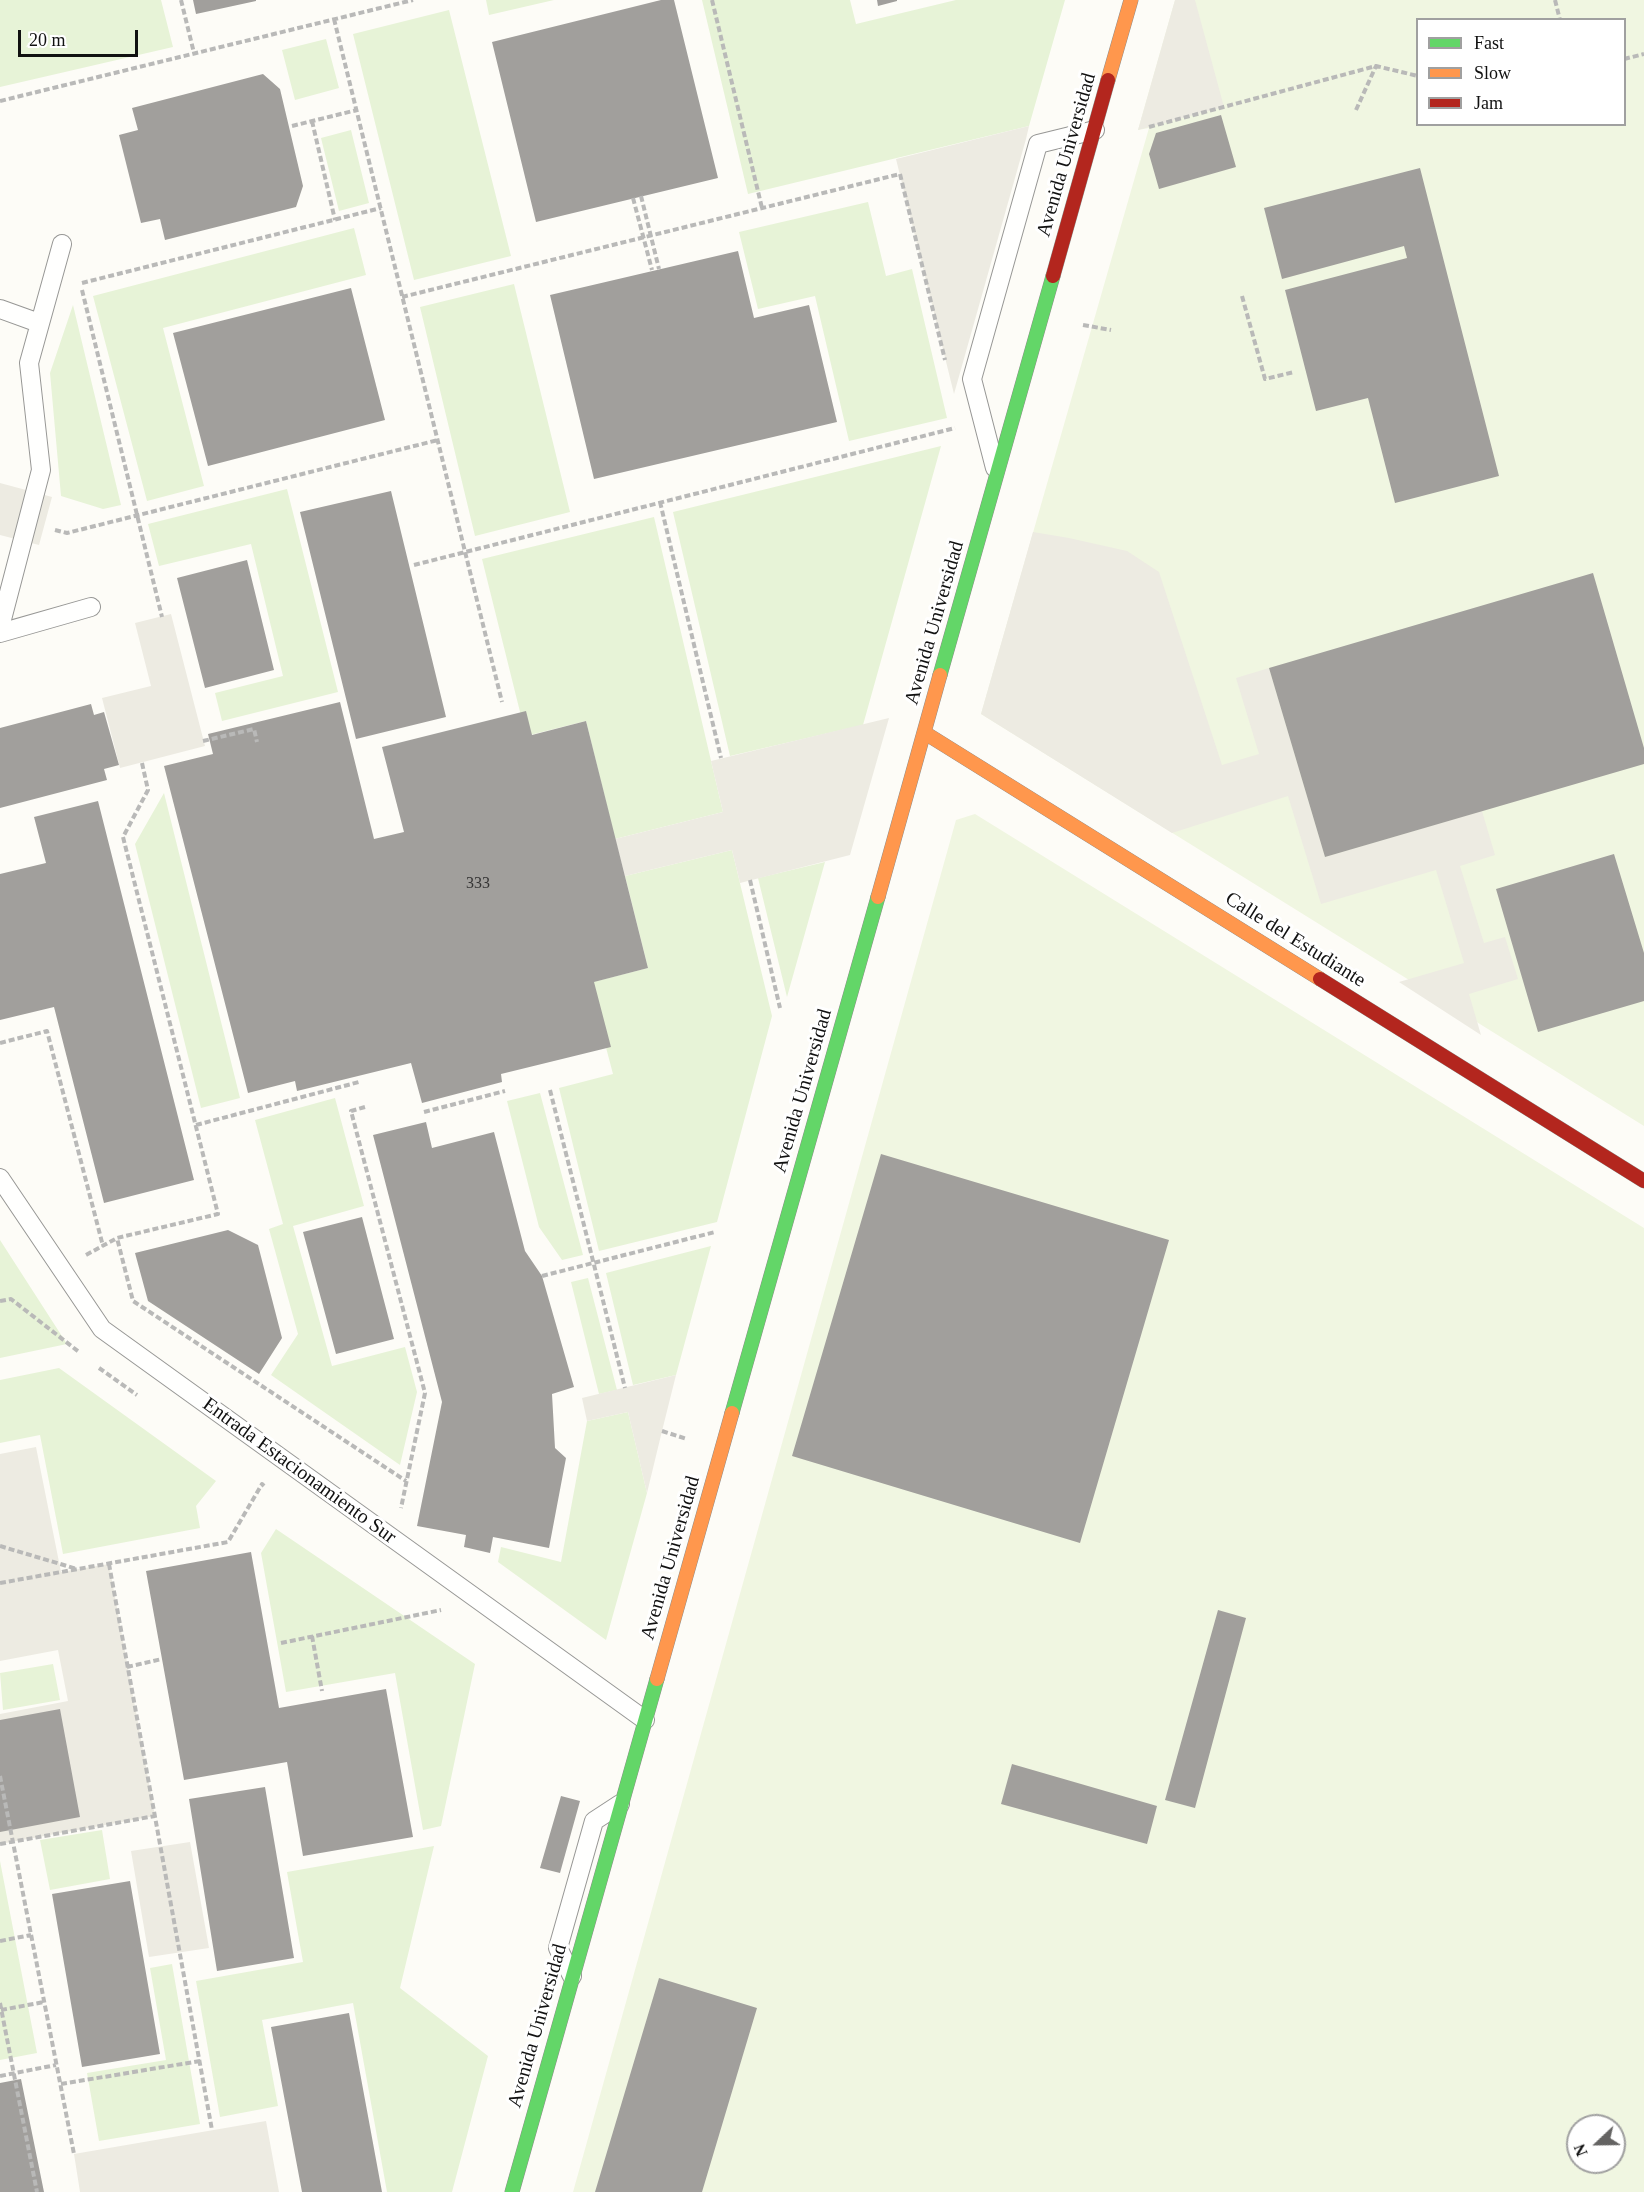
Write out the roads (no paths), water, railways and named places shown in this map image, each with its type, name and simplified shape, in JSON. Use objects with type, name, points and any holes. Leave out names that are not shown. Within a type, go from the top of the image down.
[{"type":"street","name":"Avenida Universidad","points":[[622,1803],[1131,0]]},
{"type":"street","name":"Calle del Estudiante","points":[[925,733],[1644,1180]]},
{"type":"street","name":"Avenida Universidad","points":[[512,2192],[573,1977]]},
{"type":"lane","points":[[997,476],[972,379],[1038,144],[1095,130]]},
{"type":"lane","points":[[0,627],[41,470],[29,363],[62,244]]},
{"type":"lane","points":[[0,309],[39,323]]},
{"type":"lane","points":[[0,633],[91,606]]},
{"type":"lane","name":"Entrada Estacionamiento Sur","points":[[0,1178],[102,1329],[645,1720]]},
{"type":"lane","points":[[573,1977],[558,1948],[567,1916],[594,1821],[622,1803]]}]
